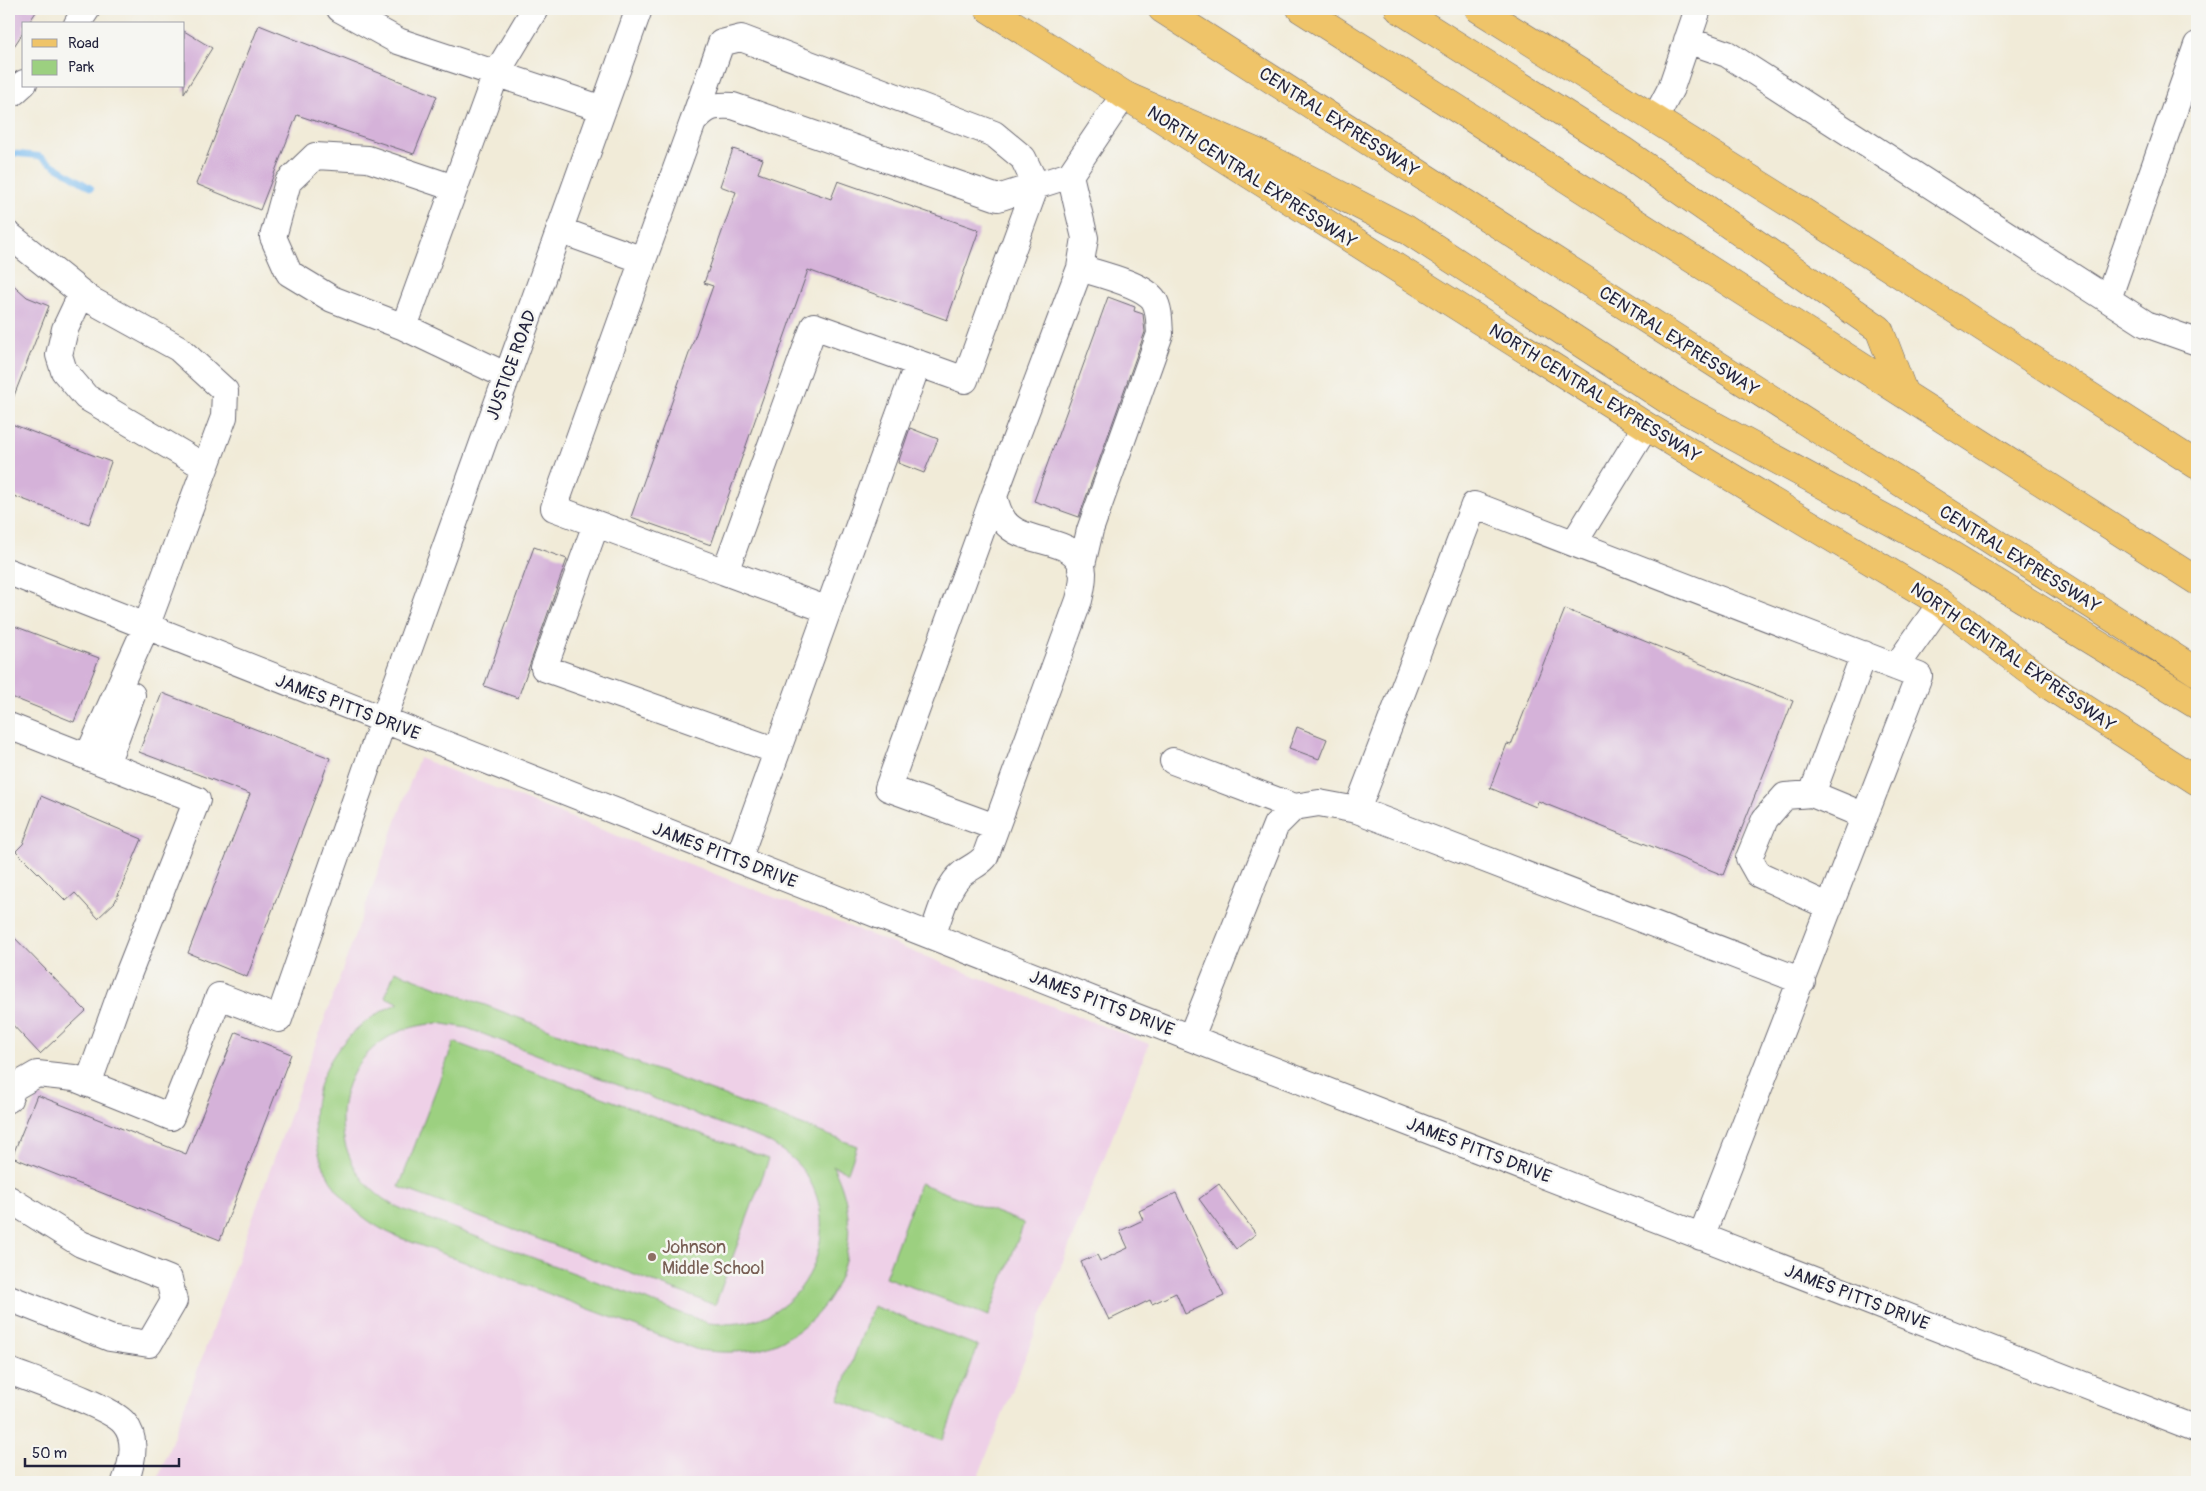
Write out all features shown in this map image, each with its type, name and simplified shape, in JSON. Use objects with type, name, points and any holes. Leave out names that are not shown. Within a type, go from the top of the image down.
[{"type":"main road","name":"NORTH CENTRAL EXPRESSWAY","points":[[989,9],[1646,426],[1941,603],[2050,686],[2197,781]]},
{"type":"main road","name":"CENTRAL EXPRESSWAY","points":[[1162,9],[2197,672]]},
{"type":"main road","points":[[1301,9],[2197,581]]},
{"type":"main road","points":[[1399,9],[1622,150],[1879,329],[1904,394]]},
{"type":"main road","points":[[1479,9],[1797,208],[2197,465]]},
{"type":"main road","points":[[1124,95],[1256,152],[1406,229],[1671,402],[1938,546],[2197,705]]},
{"type":"main road","points":[[2141,746],[2197,768]]},
{"type":"street","points":[[78,22],[87,9]]},
{"type":"street","points":[[340,9],[398,41],[603,109]]},
{"type":"street","points":[[404,327],[496,74],[535,9]]},
{"type":"street","name":"JUSTICE ROAD","points":[[88,1084],[171,1117],[219,996],[279,1018],[383,721],[639,9]]},
{"type":"street","points":[[1656,119],[1670,88],[1698,9]]},
{"type":"street","points":[[725,572],[814,326],[965,380],[1036,185],[1023,158],[994,134],[742,38],[721,43],[554,508],[596,524],[725,572],[828,610]]},
{"type":"street","points":[[1687,40],[1727,54],[2146,324],[2197,342]]},
{"type":"street","points":[[2108,299],[2197,46]]},
{"type":"street","points":[[9,92],[14,92],[22,85]]},
{"type":"street","points":[[693,122],[705,108],[733,106],[998,198],[1070,175],[1124,95]]},
{"type":"street","points":[[454,188],[368,159],[315,156],[288,182],[273,237],[289,273],[332,299],[404,327],[507,376]]},
{"type":"street","points":[[996,827],[888,788],[994,496],[1080,268],[1085,238],[1070,175]]},
{"type":"street","points":[[559,230],[643,260]]},
{"type":"street","points":[[9,235],[89,299],[178,348],[225,390],[224,417],[146,627],[147,656],[97,760]]},
{"type":"street","points":[[1080,268],[1141,289],[1154,300],[1159,314],[1160,334],[1090,530],[1081,568]]},
{"type":"street","points":[[82,293],[65,330],[59,355],[64,371],[86,397],[205,467]]},
{"type":"street","points":[[738,860],[918,363]]},
{"type":"street","points":[[1574,543],[1646,426]]},
{"type":"street","points":[[932,936],[955,882],[963,873],[979,864],[985,857],[1079,600],[1083,572],[1077,556],[1070,549],[1030,539],[1017,533],[1004,522],[997,508],[994,496]]},
{"type":"street","points":[[1357,810],[1474,505],[1919,676],[1701,1237]]},
{"type":"street","points":[[596,524],[544,668],[778,751]]},
{"type":"street","name":"JAMES PITTS DRIVE","points":[[9,572],[383,721],[1701,1237],[2197,1428]]},
{"type":"street","points":[[1896,667],[1941,603]]},
{"type":"street","points":[[1812,794],[1864,654]]},
{"type":"street","points":[[9,726],[197,800],[120,995],[88,1084],[74,1078],[37,1074],[14,1082]]},
{"type":"street","points":[[1173,761],[1294,807],[1319,803],[1357,810],[1802,981]]},
{"type":"street","points":[[1830,907],[1758,874],[1749,858],[1765,819],[1785,796],[1812,794],[1865,816]]},
{"type":"street","points":[[1191,1037],[1269,838],[1276,824],[1294,807]]},
{"type":"street","points":[[9,1199],[82,1244],[169,1279],[174,1301],[149,1344],[110,1338],[9,1298]]},
{"type":"street","points":[[9,1371],[110,1411],[125,1424],[132,1440],[131,1460],[125,1482]]},
{"type":"shaded area","name":"Johnson Middle School","points":[[419,758],[1149,1044],[976,1482],[157,1482]]},
{"type":"green space","points":[[395,971],[857,1146],[848,1172],[833,1166],[843,1191],[848,1217],[848,1243],[843,1268],[833,1292],[818,1313],[798,1331],[774,1344],[755,1350],[736,1352],[698,1350],[398,1237],[361,1215],[335,1187],[319,1155],[314,1120],[319,1085],[335,1053],[362,1025],[399,1003],[385,997]],"holes":[[[438,1023],[467,1028],[764,1140],[784,1152],[801,1168],[813,1186],[819,1207],[821,1228],[819,1249],[812,1269],[801,1288],[786,1303],[761,1318],[738,1323],[708,1323],[402,1209],[378,1195],[360,1175],[348,1153],[342,1128],[343,1102],[351,1078],[365,1056],[387,1038],[405,1029]]]},
{"type":"green space","points":[[454,1042],[769,1159],[715,1305],[399,1187]]},
{"type":"green space","points":[[920,1183],[1024,1223],[989,1316],[885,1277]]},
{"type":"green space","points":[[873,1306],[978,1346],[943,1440],[838,1400]]},
{"type":"building","points":[[9,9],[38,9],[29,22],[22,22],[22,34],[9,54]]},
{"type":"building","points":[[259,25],[437,96],[414,154],[297,115],[260,210],[196,184]]},
{"type":"building","points":[[185,32],[212,48],[184,93],[185,88]]},
{"type":"building","points":[[733,149],[763,159],[758,173],[831,199],[838,181],[979,230],[947,320],[808,270],[711,545],[631,517],[713,286],[704,283],[736,192],[720,186]]},
{"type":"building","points":[[9,281],[27,297],[49,306],[10,406]]},
{"type":"building","points":[[1108,297],[1135,307],[1134,311],[1143,314],[1145,332],[1079,517],[1034,501]]},
{"type":"building","points":[[9,423],[111,462],[89,524],[9,494]]},
{"type":"building","points":[[910,428],[938,439],[924,473],[898,463]]},
{"type":"building","points":[[534,547],[567,559],[518,698],[484,686]]},
{"type":"building","points":[[1565,609],[1793,701],[1723,875],[1538,801],[1536,807],[1490,788],[1507,744],[1511,745]]},
{"type":"building","points":[[9,624],[99,658],[74,722],[9,696]]},
{"type":"building","points":[[162,693],[330,758],[247,977],[188,953],[250,794],[139,752]]},
{"type":"building","points":[[1297,727],[1327,739],[1319,759],[1289,748]]},
{"type":"building","points":[[41,796],[142,839],[115,902],[98,918],[75,893],[66,901],[16,851],[23,844]]},
{"type":"building","points":[[9,932],[86,1011],[40,1054],[9,1021]]},
{"type":"building","points":[[236,1032],[291,1054],[220,1240],[12,1157],[37,1095],[186,1154]]},
{"type":"building","points":[[1219,1184],[1256,1234],[1236,1249],[1199,1199]]},
{"type":"building","points":[[1176,1193],[1224,1296],[1185,1314],[1176,1293],[1152,1304],[1150,1300],[1109,1320],[1081,1262],[1097,1255],[1100,1261],[1128,1248],[1120,1231],[1143,1220],[1139,1211]]},
{"type":"waterway","points":[[9,153],[39,156],[91,188]]},
{"type":"place","name":"Johnson Middle School","points":[[652,1257]]}]
